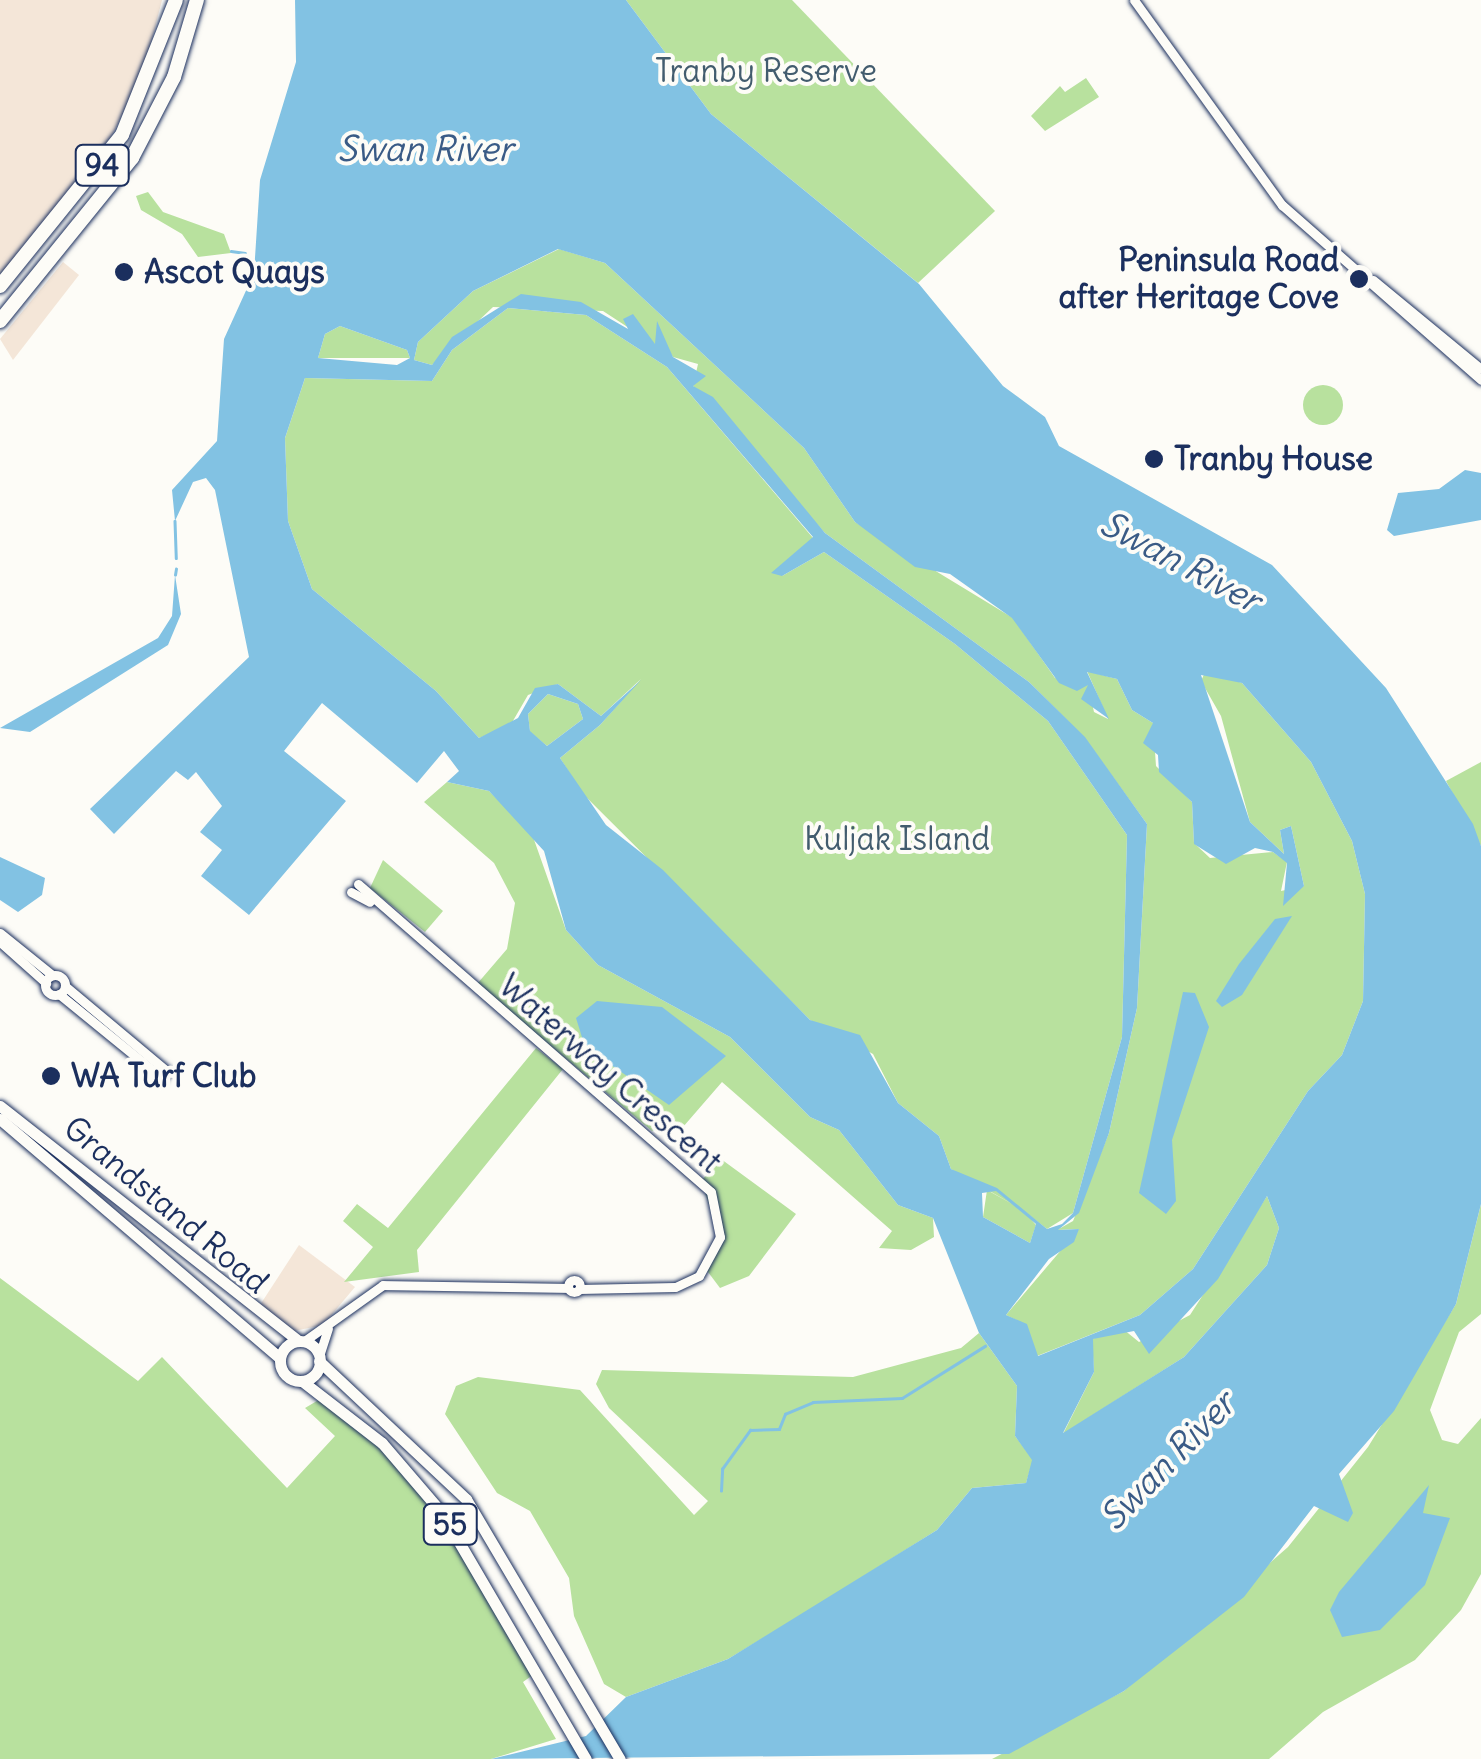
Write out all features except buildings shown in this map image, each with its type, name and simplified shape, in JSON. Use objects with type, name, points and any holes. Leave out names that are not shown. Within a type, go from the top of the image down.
[{"type":"highway","name":"94","points":[[0,286],[122,135],[176,0]]},
{"type":"highway","name":"94","points":[[0,321],[145,137],[197,0]]},
{"type":"main road","name":"Grandstand Road","points":[[0,1106],[301,1342]]},
{"type":"main road","name":"Grandstand Road","points":[[0,1119],[280,1358]]},
{"type":"main road","points":[[280,1358],[301,1342]]},
{"type":"main road","name":"55","points":[[301,1342],[466,1498],[620,1759]]},
{"type":"main road","name":"55","points":[[280,1358],[284,1373],[302,1380],[423,1488],[586,1759]]},
{"type":"main road","points":[[302,1380],[319,1359]]},
{"type":"street","points":[[1134,0],[1282,205],[1481,369]]},
{"type":"street","points":[[1370,279],[1481,380]]},
{"type":"street","name":"Waterway Crescent","points":[[301,1342],[384,1285],[675,1287],[699,1276],[720,1237],[711,1192],[355,888]]},
{"type":"street","points":[[0,933],[62,990]]},
{"type":"street","points":[[0,942],[165,1075]]},
{"type":"street","points":[[319,1359],[329,1326]]},
{"type":"shaded area","points":[[0,0],[162,0],[143,75],[111,137],[0,277]]},
{"type":"shaded area","points":[[63,262],[79,275],[13,360],[0,339]]},
{"type":"shaded area","points":[[299,1245],[355,1287],[323,1325],[294,1331],[260,1305]]},
{"type":"green space","name":"Tranby Reserve","points":[[626,0],[792,0],[995,211],[918,283],[711,114]]},
{"type":"green space","points":[[1086,78],[1099,97],[1045,131],[1031,116],[1060,86],[1065,92]]},
{"type":"green space","points":[[148,192],[163,212],[224,234],[231,253],[198,257],[182,234],[141,210],[136,196]]},
{"type":"green space","points":[[559,249],[605,263],[804,448],[855,522],[1013,618],[1055,678],[1088,685],[1094,712],[1108,719],[1087,671],[1117,679],[1132,710],[1153,723],[1156,766],[1192,802],[1194,843],[1210,858],[1273,852],[1287,862],[1281,891],[1304,886],[1291,826],[1280,830],[1284,854],[1250,822],[1221,716],[1201,681],[1206,670],[1242,683],[1311,762],[1352,841],[1365,894],[1363,1001],[1342,1055],[1308,1091],[1193,1269],[1140,1315],[1037,1356],[1026,1325],[1006,1315],[1079,1229],[1057,1230],[1073,1221],[1109,1133],[1137,1008],[1147,824],[1084,737],[1029,682],[825,533],[693,386],[698,364],[673,357],[659,336],[655,345],[603,311],[493,307],[432,365],[414,360],[418,342],[473,291]]},
{"type":"green space","name":"Kuljak Island","points":[[508,308],[586,315],[667,367],[813,538],[782,576],[824,552],[955,644],[1048,721],[1127,835],[1122,1037],[1073,1213],[1047,1229],[1024,1211],[1036,1225],[1030,1243],[983,1217],[987,1190],[1023,1210],[951,1169],[939,1136],[898,1103],[873,1054],[810,1020],[583,794],[560,758],[600,725],[641,679],[601,716],[558,684],[528,695],[510,726],[479,738],[436,691],[312,589],[288,521],[285,438],[305,378],[432,381],[452,350]]},
{"type":"green space","points":[[340,326],[407,350],[410,358],[318,358],[325,334]]},
{"type":"green space","points":[[1323,385],[1337,391],[1343,405],[1337,419],[1323,425],[1309,419],[1303,405],[1309,391]]},
{"type":"green space","points":[[548,694],[578,704],[583,719],[547,746],[530,732],[528,714]]},
{"type":"green space","points":[[1481,762],[1481,846],[1446,781]]},
{"type":"green space","points":[[447,782],[489,791],[532,834],[566,930],[598,965],[730,1037],[810,1117],[839,1130],[898,1205],[933,1218],[934,1237],[911,1250],[879,1248],[892,1231],[722,1082],[683,1127],[652,1131],[477,984],[507,949],[515,903],[494,863],[424,802]]},
{"type":"green space","points":[[383,860],[443,911],[425,932],[370,888]]},
{"type":"green space","points":[[536,1048],[563,1069],[417,1250],[419,1272],[344,1282],[373,1247],[343,1221],[357,1204],[388,1228]]},
{"type":"green space","points":[[721,1159],[796,1214],[749,1276],[720,1288],[705,1268],[720,1237],[701,1181]]},
{"type":"green space","points":[[1267,1196],[1279,1228],[1267,1265],[1184,1357],[1063,1434],[1094,1372],[1092,1339],[1123,1329],[1139,1342],[1190,1315]]},
{"type":"green space","points":[[1481,1204],[1481,1314],[1459,1332],[1430,1410],[1442,1440],[1458,1444],[1481,1418],[1481,1574],[1461,1610],[1415,1660],[1323,1712],[1269,1759],[992,1759],[1124,1691],[1288,1547],[1368,1447],[1456,1304]]},
{"type":"green space","points":[[0,1278],[138,1381],[162,1357],[287,1488],[335,1436],[305,1408],[327,1395],[423,1488],[537,1672],[523,1682],[556,1739],[491,1759],[0,1759]]},
{"type":"green space","points":[[979,1333],[1017,1386],[1015,1436],[1033,1460],[1026,1483],[972,1488],[937,1530],[805,1613],[728,1659],[626,1697],[604,1684],[574,1616],[569,1578],[530,1511],[497,1493],[445,1414],[456,1386],[478,1377],[580,1390],[694,1515],[708,1501],[609,1408],[596,1384],[602,1370],[853,1377],[961,1348]]},
{"type":"water","name":"Swan River","points":[[295,0],[626,0],[711,114],[919,284],[1003,386],[1045,417],[1059,446],[1272,565],[1386,688],[1473,824],[1481,846],[1481,1204],[1456,1304],[1394,1411],[1339,1474],[1353,1513],[1348,1522],[1314,1506],[1244,1597],[1124,1691],[1009,1754],[491,1759],[586,1736],[626,1697],[728,1659],[937,1530],[972,1488],[1026,1483],[1032,1460],[1015,1436],[1017,1386],[979,1333],[933,1218],[898,1205],[839,1130],[810,1117],[730,1037],[598,965],[566,930],[544,851],[489,791],[447,782],[459,771],[444,751],[417,783],[322,703],[284,751],[346,801],[249,915],[201,876],[222,850],[200,832],[222,806],[196,772],[188,780],[176,771],[114,834],[90,809],[249,657],[215,490],[206,478],[193,482],[175,521],[172,490],[217,441],[224,339],[254,273],[260,180],[296,62]],"holes":[[[558,249],[605,263],[804,448],[855,522],[915,567],[950,574],[1012,618],[1059,683],[1077,691],[1088,685],[1081,699],[1109,719],[1087,672],[1117,679],[1132,710],[1153,723],[1143,743],[1158,755],[1159,772],[1192,802],[1194,844],[1226,864],[1255,848],[1273,852],[1287,863],[1283,906],[1304,886],[1291,826],[1280,830],[1284,854],[1250,822],[1201,675],[1242,683],[1311,762],[1352,841],[1365,894],[1363,1001],[1342,1055],[1308,1091],[1193,1269],[1140,1315],[1038,1356],[1027,1324],[1006,1315],[1049,1259],[1074,1242],[1079,1229],[1058,1230],[1079,1213],[1109,1133],[1137,1008],[1147,824],[1085,737],[1029,682],[825,533],[713,397],[693,386],[706,376],[673,357],[657,321],[655,344],[633,314],[623,319],[628,329],[581,302],[521,294],[452,337],[432,365],[414,360],[418,342],[473,291]],[[508,308],[586,315],[667,367],[813,537],[771,573],[782,576],[824,552],[955,644],[1048,721],[1127,835],[1122,1037],[1073,1213],[1062,1224],[1047,1229],[997,1188],[951,1169],[939,1136],[898,1103],[860,1035],[810,1020],[663,870],[606,825],[560,758],[600,725],[641,680],[601,716],[558,684],[535,688],[518,718],[479,738],[436,691],[312,589],[288,521],[285,438],[305,378],[432,381],[452,350]],[[340,326],[407,350],[410,358],[397,365],[318,358],[325,334]],[[548,694],[578,704],[583,719],[547,746],[530,731],[528,714]],[[996,1191],[1036,1224],[1030,1243],[983,1217],[982,1193]],[[1267,1196],[1279,1228],[1267,1265],[1184,1357],[1063,1433],[1094,1372],[1093,1339],[1134,1331],[1149,1354],[1218,1279]]]},
{"type":"water","points":[[1465,470],[1481,473],[1481,520],[1394,536],[1387,530],[1398,493],[1439,489]]},
{"type":"water","points":[[175,575],[181,614],[168,645],[30,732],[0,728],[158,638],[172,616]]},
{"type":"water","points":[[0,857],[45,878],[42,895],[18,912],[0,900]]},
{"type":"water","points":[[1292,916],[1242,995],[1222,1007],[1216,1001],[1239,964],[1275,919]]},
{"type":"water","points":[[1183,992],[1195,993],[1209,1027],[1172,1140],[1176,1201],[1166,1214],[1139,1193]]},
{"type":"water","points":[[597,1001],[662,1007],[726,1056],[669,1105],[585,1047],[576,1018]]},
{"type":"water","points":[[1429,1485],[1423,1513],[1450,1518],[1425,1585],[1380,1630],[1342,1637],[1330,1610],[1339,1592]]},
{"type":"waterway","points":[[231,251],[245,253]]},
{"type":"waterway","points":[[175,521],[176,558]]},
{"type":"waterway","points":[[175,575],[176,569]]},
{"type":"waterway","points":[[721,1491],[722,1469],[750,1430],[779,1429],[785,1414],[813,1402],[902,1398],[985,1346]]},
{"type":"place","name":"Ascot Quays","points":[[124,272]]},
{"type":"place","name":"Peninsula Road after Heritage Cove","points":[[1359,279]]},
{"type":"place","name":"Tranby House","points":[[1154,459]]},
{"type":"place","name":"WA Turf Club","points":[[51,1076]]}]
